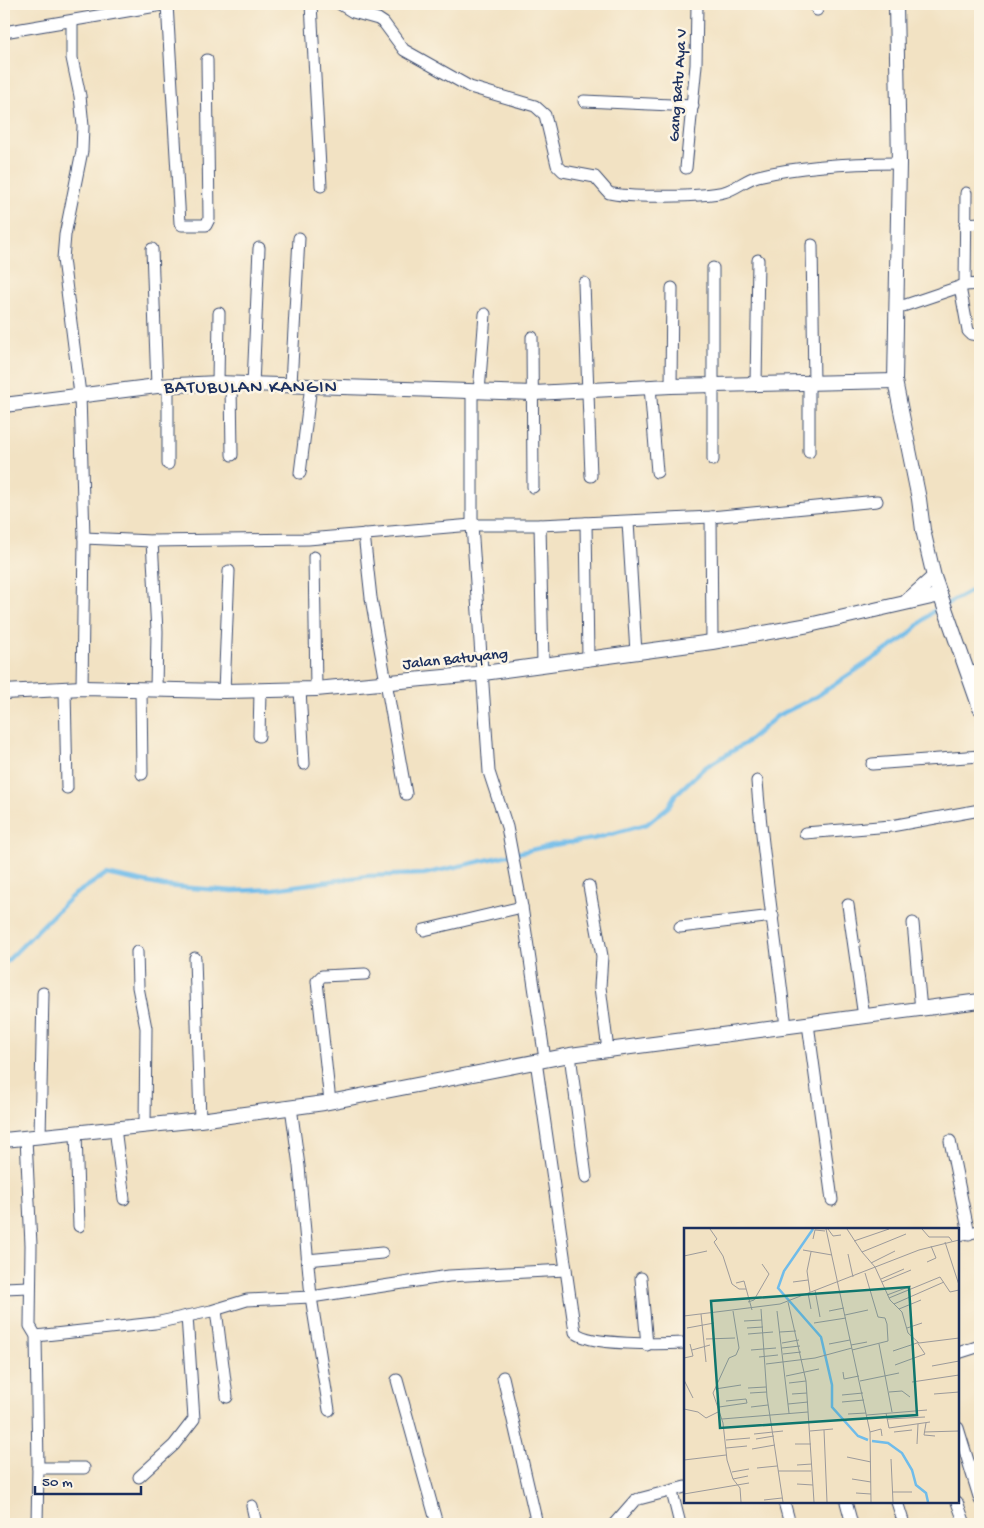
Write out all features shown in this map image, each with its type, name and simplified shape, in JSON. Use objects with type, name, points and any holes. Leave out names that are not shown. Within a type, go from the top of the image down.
[{"type":"street","points":[[4,32],[72,22],[131,7],[164,4],[180,223],[182,225],[206,225],[209,219],[208,60]]},
{"type":"street","points":[[311,4],[321,186]]},
{"type":"street","points":[[340,4],[353,12],[378,18],[384,23],[404,50],[470,87],[535,106],[541,110],[545,115],[557,165],[563,170],[595,177],[609,193],[716,194],[725,192],[757,177],[781,172],[842,164],[899,163]]},
{"type":"street","name":"Gang Batu Aya V","points":[[686,168],[693,106],[697,4]]},
{"type":"street","points":[[896,4],[899,163],[896,230],[897,308],[895,381],[919,498],[922,530],[934,577],[974,676],[980,708]]},
{"type":"street","points":[[72,22],[72,58],[80,96],[83,126],[82,151],[62,259],[80,394],[84,538],[82,688]]},
{"type":"street","points":[[584,101],[693,106]]},
{"type":"street","points":[[966,193],[962,286],[968,331],[971,334],[980,335]]},
{"type":"street","points":[[965,224],[980,223]]},
{"type":"street","points":[[291,384],[299,238]]},
{"type":"street","points":[[809,452],[812,245]]},
{"type":"street","points":[[152,248],[168,464]]},
{"type":"street","points":[[253,384],[259,248]]},
{"type":"street","points":[[756,384],[758,260]]},
{"type":"street","points":[[713,268],[713,460]]},
{"type":"street","points":[[584,283],[591,476]]},
{"type":"street","points":[[897,308],[962,286],[980,284]]},
{"type":"street","points":[[671,386],[672,288]]},
{"type":"street","points":[[219,313],[232,455]]},
{"type":"street","points":[[485,314],[476,392],[472,525],[489,772],[503,812],[522,907],[573,1328],[578,1336],[647,1345],[684,1343]]},
{"type":"street","points":[[532,337],[534,394],[533,486]]},
{"type":"street","points":[[4,405],[80,394],[163,386],[225,384],[291,384],[534,394],[671,386],[895,381]]},
{"type":"street","points":[[300,474],[311,385]]},
{"type":"street","points":[[650,387],[657,472]]},
{"type":"street","points":[[84,538],[152,541],[230,541],[364,534],[472,525],[540,525],[711,518],[877,501]]},
{"type":"street","points":[[711,518],[712,642]]},
{"type":"street","points":[[628,522],[636,653]]},
{"type":"street","points":[[586,523],[588,659]]},
{"type":"street","points":[[540,525],[543,664]]},
{"type":"street","points":[[364,534],[372,598],[406,794]]},
{"type":"street","points":[[152,541],[157,631],[156,690]]},
{"type":"street","points":[[314,557],[316,689]]},
{"type":"street","points":[[224,692],[229,571]]},
{"type":"street","name":"Jalan Batuyang","points":[[905,603],[934,577]]},
{"type":"street","name":"Jalan Batuyang","points":[[4,692],[82,688],[224,692],[316,689],[482,673],[712,642],[809,625],[905,603],[941,598]]},
{"type":"street","points":[[65,689],[67,788]]},
{"type":"street","points":[[300,689],[304,764]]},
{"type":"street","points":[[141,690],[142,774]]},
{"type":"street","points":[[259,736],[260,690]]},
{"type":"street","points":[[872,764],[980,756]]},
{"type":"street","points":[[757,782],[762,844],[774,916],[786,1027]]},
{"type":"street","points":[[805,833],[891,826],[980,810]]},
{"type":"street","points":[[589,886],[602,956],[600,986],[608,1050]]},
{"type":"street","points":[[848,905],[864,1017]]},
{"type":"street","points":[[424,930],[522,907]]},
{"type":"street","points":[[680,927],[774,916]]},
{"type":"street","points":[[913,923],[922,1010]]},
{"type":"street","points":[[137,952],[138,987],[146,1028],[144,1125]]},
{"type":"street","points":[[195,958],[200,1120]]},
{"type":"street","points":[[330,1102],[317,981],[322,976],[365,974]]},
{"type":"street","points":[[37,1524],[36,1336],[30,1326],[29,1287],[32,1138],[43,993]]},
{"type":"street","points":[[4,1140],[200,1120],[330,1102],[570,1055],[980,1001]]},
{"type":"street","points":[[808,1024],[832,1200]]},
{"type":"street","points":[[570,1055],[586,1177]]},
{"type":"street","points":[[291,1107],[311,1296],[329,1410]]},
{"type":"street","points":[[115,1128],[124,1199]]},
{"type":"street","points":[[76,1133],[79,1226]]},
{"type":"street","points":[[950,1141],[969,1234]]},
{"type":"street","points":[[307,1260],[382,1253]]},
{"type":"street","points":[[36,1336],[155,1323],[216,1310],[247,1300],[311,1296],[449,1276],[566,1270]]},
{"type":"street","points":[[641,1278],[647,1345]]},
{"type":"street","points":[[4,1288],[29,1287]]},
{"type":"street","points":[[216,1310],[227,1397]]},
{"type":"street","points":[[139,1477],[174,1445],[194,1419],[187,1316]]},
{"type":"street","points":[[959,1353],[980,1346]]},
{"type":"street","points":[[503,1377],[537,1524]]},
{"type":"street","points":[[397,1380],[437,1524]]},
{"type":"street","points":[[959,1431],[980,1500]]},
{"type":"street","points":[[38,1468],[84,1468]]},
{"type":"street","points":[[614,1524],[635,1500],[684,1487]]},
{"type":"street","points":[[672,1492],[680,1524]]},
{"type":"street","points":[[784,1503],[790,1524]]},
{"type":"street","points":[[846,1503],[852,1524]]},
{"type":"street","points":[[897,1503],[904,1524]]},
{"type":"street","points":[[957,1503],[965,1524]]},
{"type":"street","points":[[252,1506],[256,1524]]},
{"type":"street","points":[[625,1511],[628,1524]]},
{"type":"waterway","points":[[4,964],[71,897],[106,874],[164,886],[233,891],[273,889],[367,876],[424,874],[553,845],[593,839],[647,824],[668,807],[675,795],[704,768],[746,743],[777,716],[814,698],[906,637],[932,612],[980,586]]},
{"type":"district","name":"BATUBULAN KANGIN","points":[[251,385]]}]
